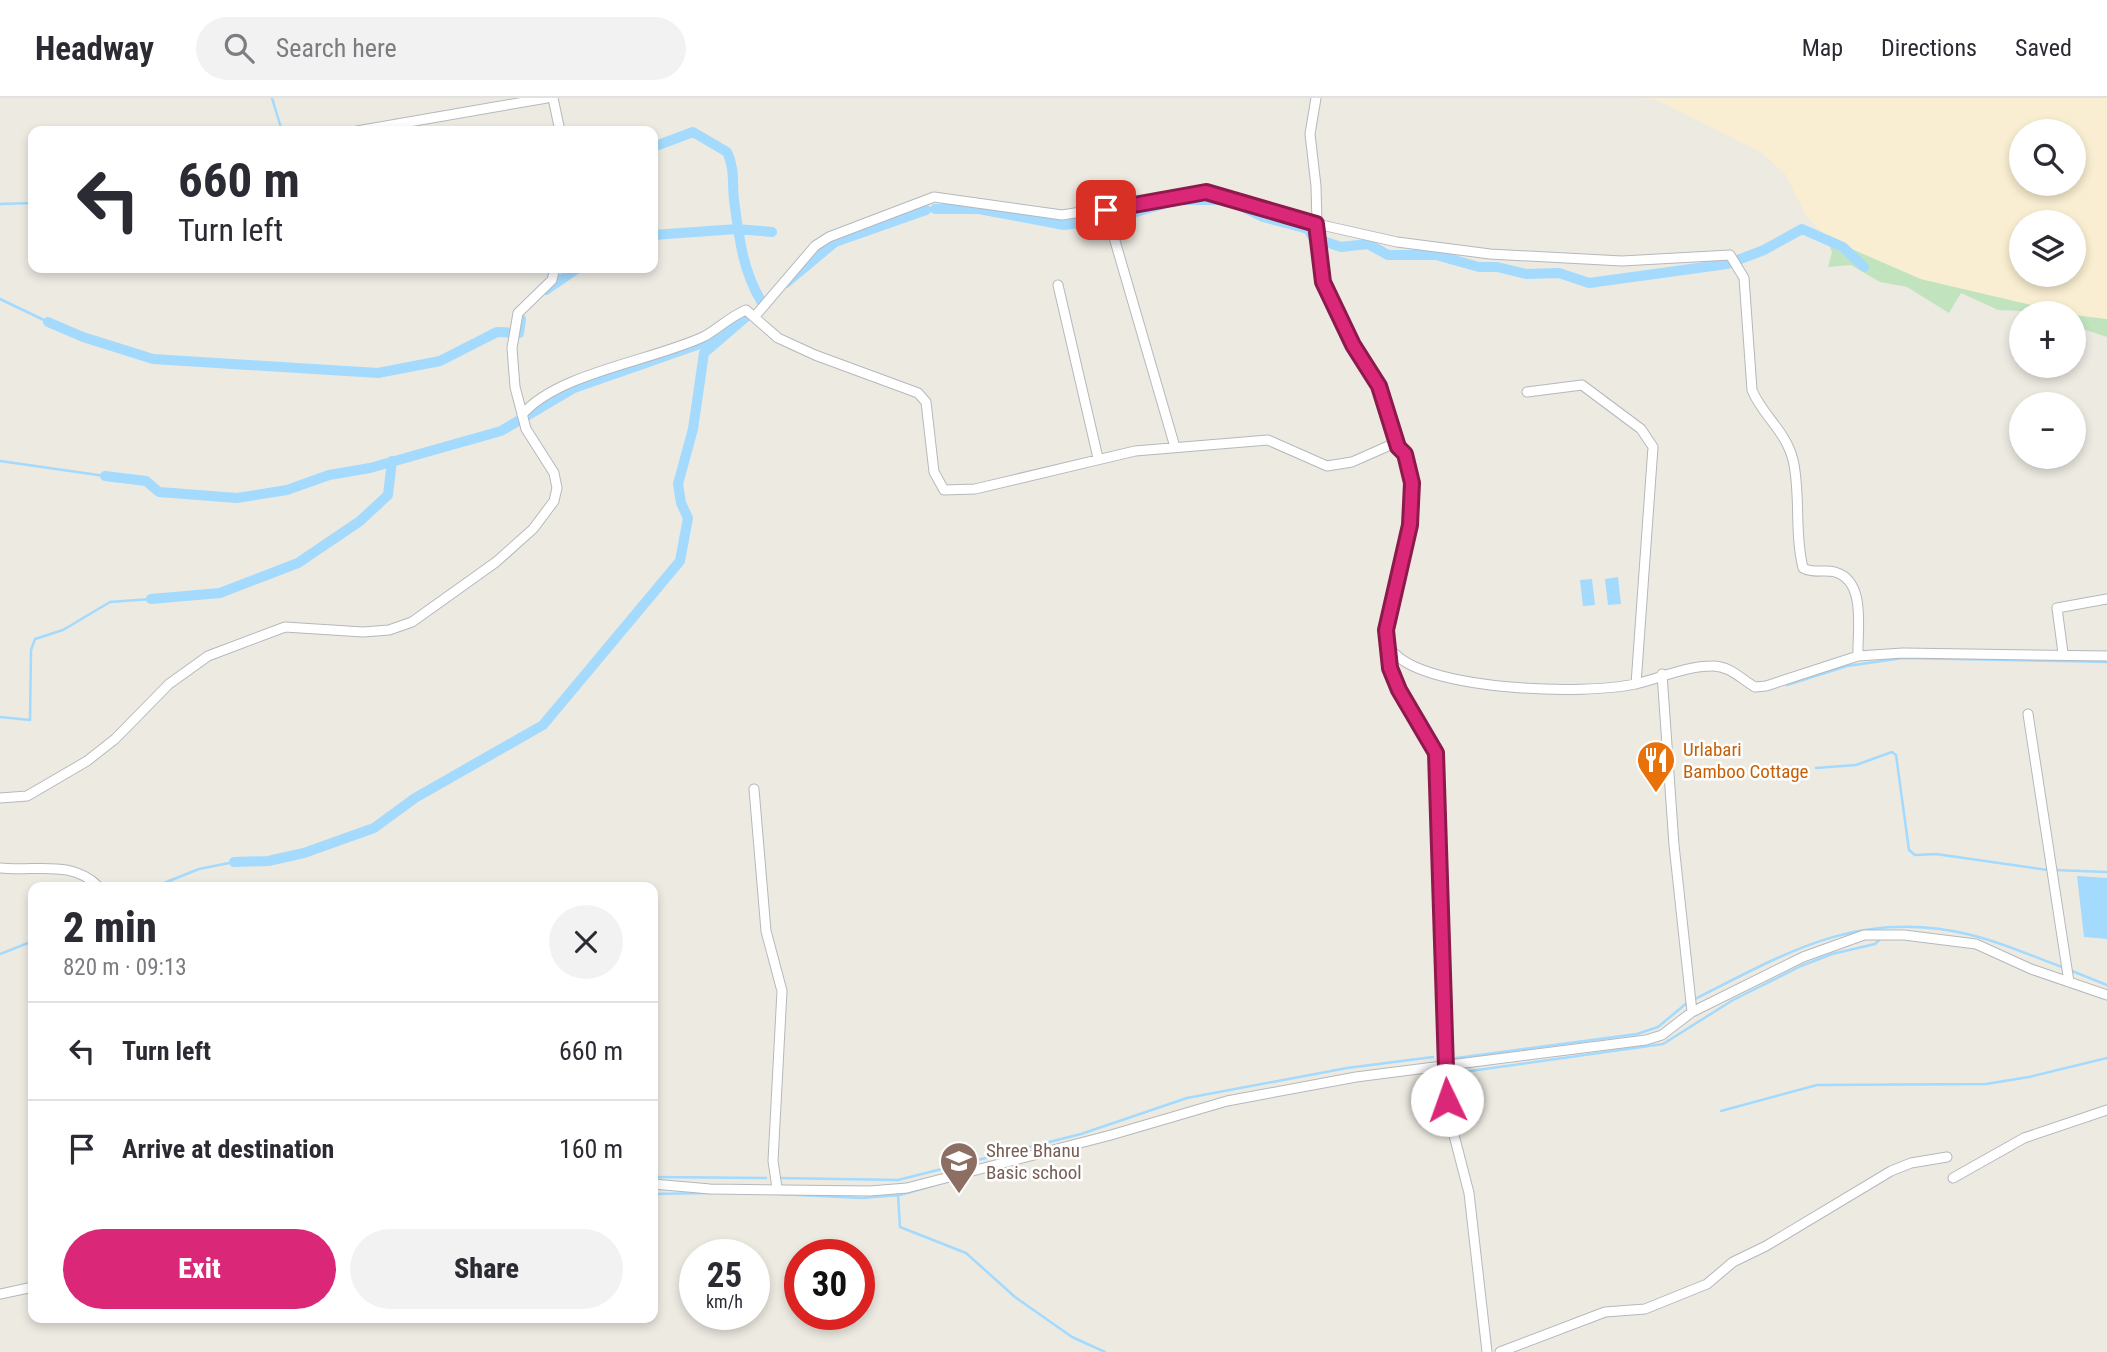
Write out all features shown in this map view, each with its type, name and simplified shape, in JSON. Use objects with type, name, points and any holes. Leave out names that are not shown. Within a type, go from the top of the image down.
[{"type":"street","points":[[386,126],[547,98]]},
{"type":"street","points":[[553,98],[559,126]]},
{"type":"street","points":[[1316,98],[1310,134],[1323,282],[1353,345],[1379,386],[1398,447]]},
{"type":"street","points":[[756,315],[814,246],[828,237],[934,197],[1062,215],[1206,192],[1316,224],[1397,242],[1559,260],[1622,261],[1727,254],[1744,278],[1752,390],[1758,404],[1780,429],[1794,462],[1798,550],[1803,568],[1834,571],[1851,582],[1857,598],[1858,656]]},
{"type":"street","points":[[1106,210],[1175,447]]},
{"type":"street","points":[[0,798],[27,796],[87,761],[115,739],[169,684],[208,656],[285,627],[363,632],[390,630],[412,622],[496,562],[533,529],[554,501],[554,473],[526,429],[526,411],[519,401],[512,348],[519,313],[552,280],[554,273]]},
{"type":"street","points":[[1058,285],[1098,458]]},
{"type":"street","points":[[526,411],[574,382],[705,336],[743,310],[756,315],[778,338],[815,355],[918,393],[926,402],[934,472],[944,490],[989,487],[1098,458],[1175,447],[1268,440],[1327,466],[1352,462],[1395,443],[1405,454],[1411,501],[1406,543],[1387,618],[1390,668],[1399,690],[1436,753],[1446,1065],[1454,1143],[1469,1193],[1487,1352]]},
{"type":"street","points":[[1527,392],[1582,385],[1641,429],[1653,447],[1636,684]]},
{"type":"street","points":[[2063,653],[2057,608],[2107,599]]},
{"type":"street","points":[[1389,647],[1397,656],[1420,668],[1516,689],[1571,691],[1636,684],[1662,674],[1722,667],[1755,687],[1766,686],[1858,656],[1903,653],[2063,653],[2107,656]]},
{"type":"street","points":[[1662,674],[1674,845],[1692,1012]]},
{"type":"street","points":[[2028,714],[2069,982]]},
{"type":"street","points":[[754,789],[766,931],[782,991],[773,1161],[777,1188]]},
{"type":"street","points":[[0,868],[71,869],[88,876],[94,882]]},
{"type":"street","points":[[658,1184],[710,1189],[870,1191],[907,1188],[1101,1138],[1227,1101],[1315,1083],[1646,1040],[1662,1035],[1692,1012],[1803,957],[1864,934],[1904,935],[1976,944],[2107,995]]},
{"type":"street","points":[[1953,1178],[2024,1138],[2107,1110]]},
{"type":"street","points":[[1500,1352],[1605,1312],[1645,1309],[1707,1284],[1733,1262],[1766,1246],[1891,1171],[1918,1161],[1947,1157]]},
{"type":"street","points":[[0,1294],[28,1288]]},
{"type":"green space","points":[[1826,238],[1921,279],[2015,301],[2009,301],[2009,310],[1998,310],[1961,293],[1949,313],[1907,287],[1880,282],[1851,265],[1828,267],[1832,252]]},
{"type":"green space","points":[[2086,316],[2107,319],[2107,337],[2086,330]]},
{"type":"sand","points":[[1640,98],[2107,98],[2107,319],[2086,316],[2086,301],[2015,301],[1921,279],[1826,237],[1805,214],[1786,175],[1762,153],[1657,100]]},
{"type":"water","points":[[1618,577],[1621,604],[1608,605],[1605,579]]},
{"type":"water","points":[[1592,579],[1595,605],[1583,606],[1580,580]]},
{"type":"water","points":[[2077,876],[2107,878],[2107,939],[2084,937]]},
{"type":"waterway","points":[[272,98],[280,126]]},
{"type":"waterway","points":[[658,145],[693,132],[727,152],[732,170],[742,252],[749,277],[761,301]]},
{"type":"waterway","points":[[1115,218],[1178,200],[1222,200]]},
{"type":"waterway","points":[[0,204],[28,203]]},
{"type":"waterway","points":[[1243,207],[1263,217],[1308,229],[1314,239]]},
{"type":"waterway","points":[[935,209],[979,209],[1064,225],[1102,220]]},
{"type":"waterway","points":[[786,283],[835,242],[926,210]]},
{"type":"waterway","points":[[658,235],[737,229],[772,232]]},
{"type":"waterway","points":[[1326,242],[1341,247],[1368,244],[1388,255],[1436,255],[1479,267],[1497,267],[1526,274],[1559,273],[1589,283],[1727,264],[1764,250],[1802,229],[1843,247],[1864,267]]},
{"type":"waterway","points":[[546,290],[571,273]]},
{"type":"waterway","points":[[0,299],[48,322]]},
{"type":"waterway","points":[[234,862],[268,861],[304,853],[374,828],[415,798],[543,725],[680,561],[688,518],[681,503],[678,484],[693,429],[704,353],[746,317]]},
{"type":"waterway","points":[[48,322],[83,337],[153,359],[378,373],[440,361],[497,332],[519,333],[521,319]]},
{"type":"waterway","points":[[105,476],[146,481],[159,492],[237,498],[287,490],[329,475],[370,468],[501,431],[574,388],[717,338]]},
{"type":"waterway","points":[[0,461],[105,476]]},
{"type":"waterway","points":[[151,599],[220,593],[298,563],[360,521],[388,495],[392,461]]},
{"type":"waterway","points":[[0,717],[30,720],[31,650],[35,639],[63,630],[110,602],[151,599]]},
{"type":"waterway","points":[[1787,685],[1847,666],[1903,658],[2107,662]]},
{"type":"waterway","points":[[1816,768],[1856,765],[1892,752],[1896,755],[1909,850],[1915,855],[1936,854],[2048,870]]},
{"type":"waterway","points":[[166,882],[199,869],[234,862]]},
{"type":"waterway","points":[[2054,870],[2107,872]]},
{"type":"waterway","points":[[1695,999],[1793,951],[1858,931],[1892,927],[1928,928],[1967,934],[2062,967]]},
{"type":"waterway","points":[[1449,1074],[1663,1044],[1733,1000],[1801,966],[1832,954],[1875,944],[1881,938]]},
{"type":"waterway","points":[[0,954],[28,943]]},
{"type":"waterway","points":[[2072,971],[2107,985]]},
{"type":"waterway","points":[[1449,1059],[1637,1034],[1658,1027],[1688,1002]]},
{"type":"waterway","points":[[780,1178],[898,1180],[1081,1134],[1187,1098],[1347,1068],[1433,1057]]},
{"type":"waterway","points":[[1721,1111],[1817,1085],[1986,1084],[2029,1077],[2107,1058]]},
{"type":"waterway","points":[[658,1177],[766,1178]]},
{"type":"waterway","points":[[777,1194],[862,1198],[900,1195],[953,1180]]},
{"type":"waterway","points":[[658,1194],[711,1193]]},
{"type":"waterway","points":[[898,1195],[900,1227],[966,1253],[1015,1297],[1072,1337],[1105,1352]]},
{"type":"place","name":"Urlabari Bamboo Cottage","points":[[1656,794]]},
{"type":"place","name":"Shree Bhanu Basic school","points":[[959,1195]]},
{"type":"route","points":[[1106,210],[1182,194],[1206,192],[1316,224],[1318,259],[1323,282],[1339,310],[1353,345],[1379,386],[1398,447],[1405,454],[1412,483],[1410,525],[1386,630],[1390,668],[1399,690],[1436,753],[1436,816],[1446,1002],[1444,1024],[1447,1100]]}]
